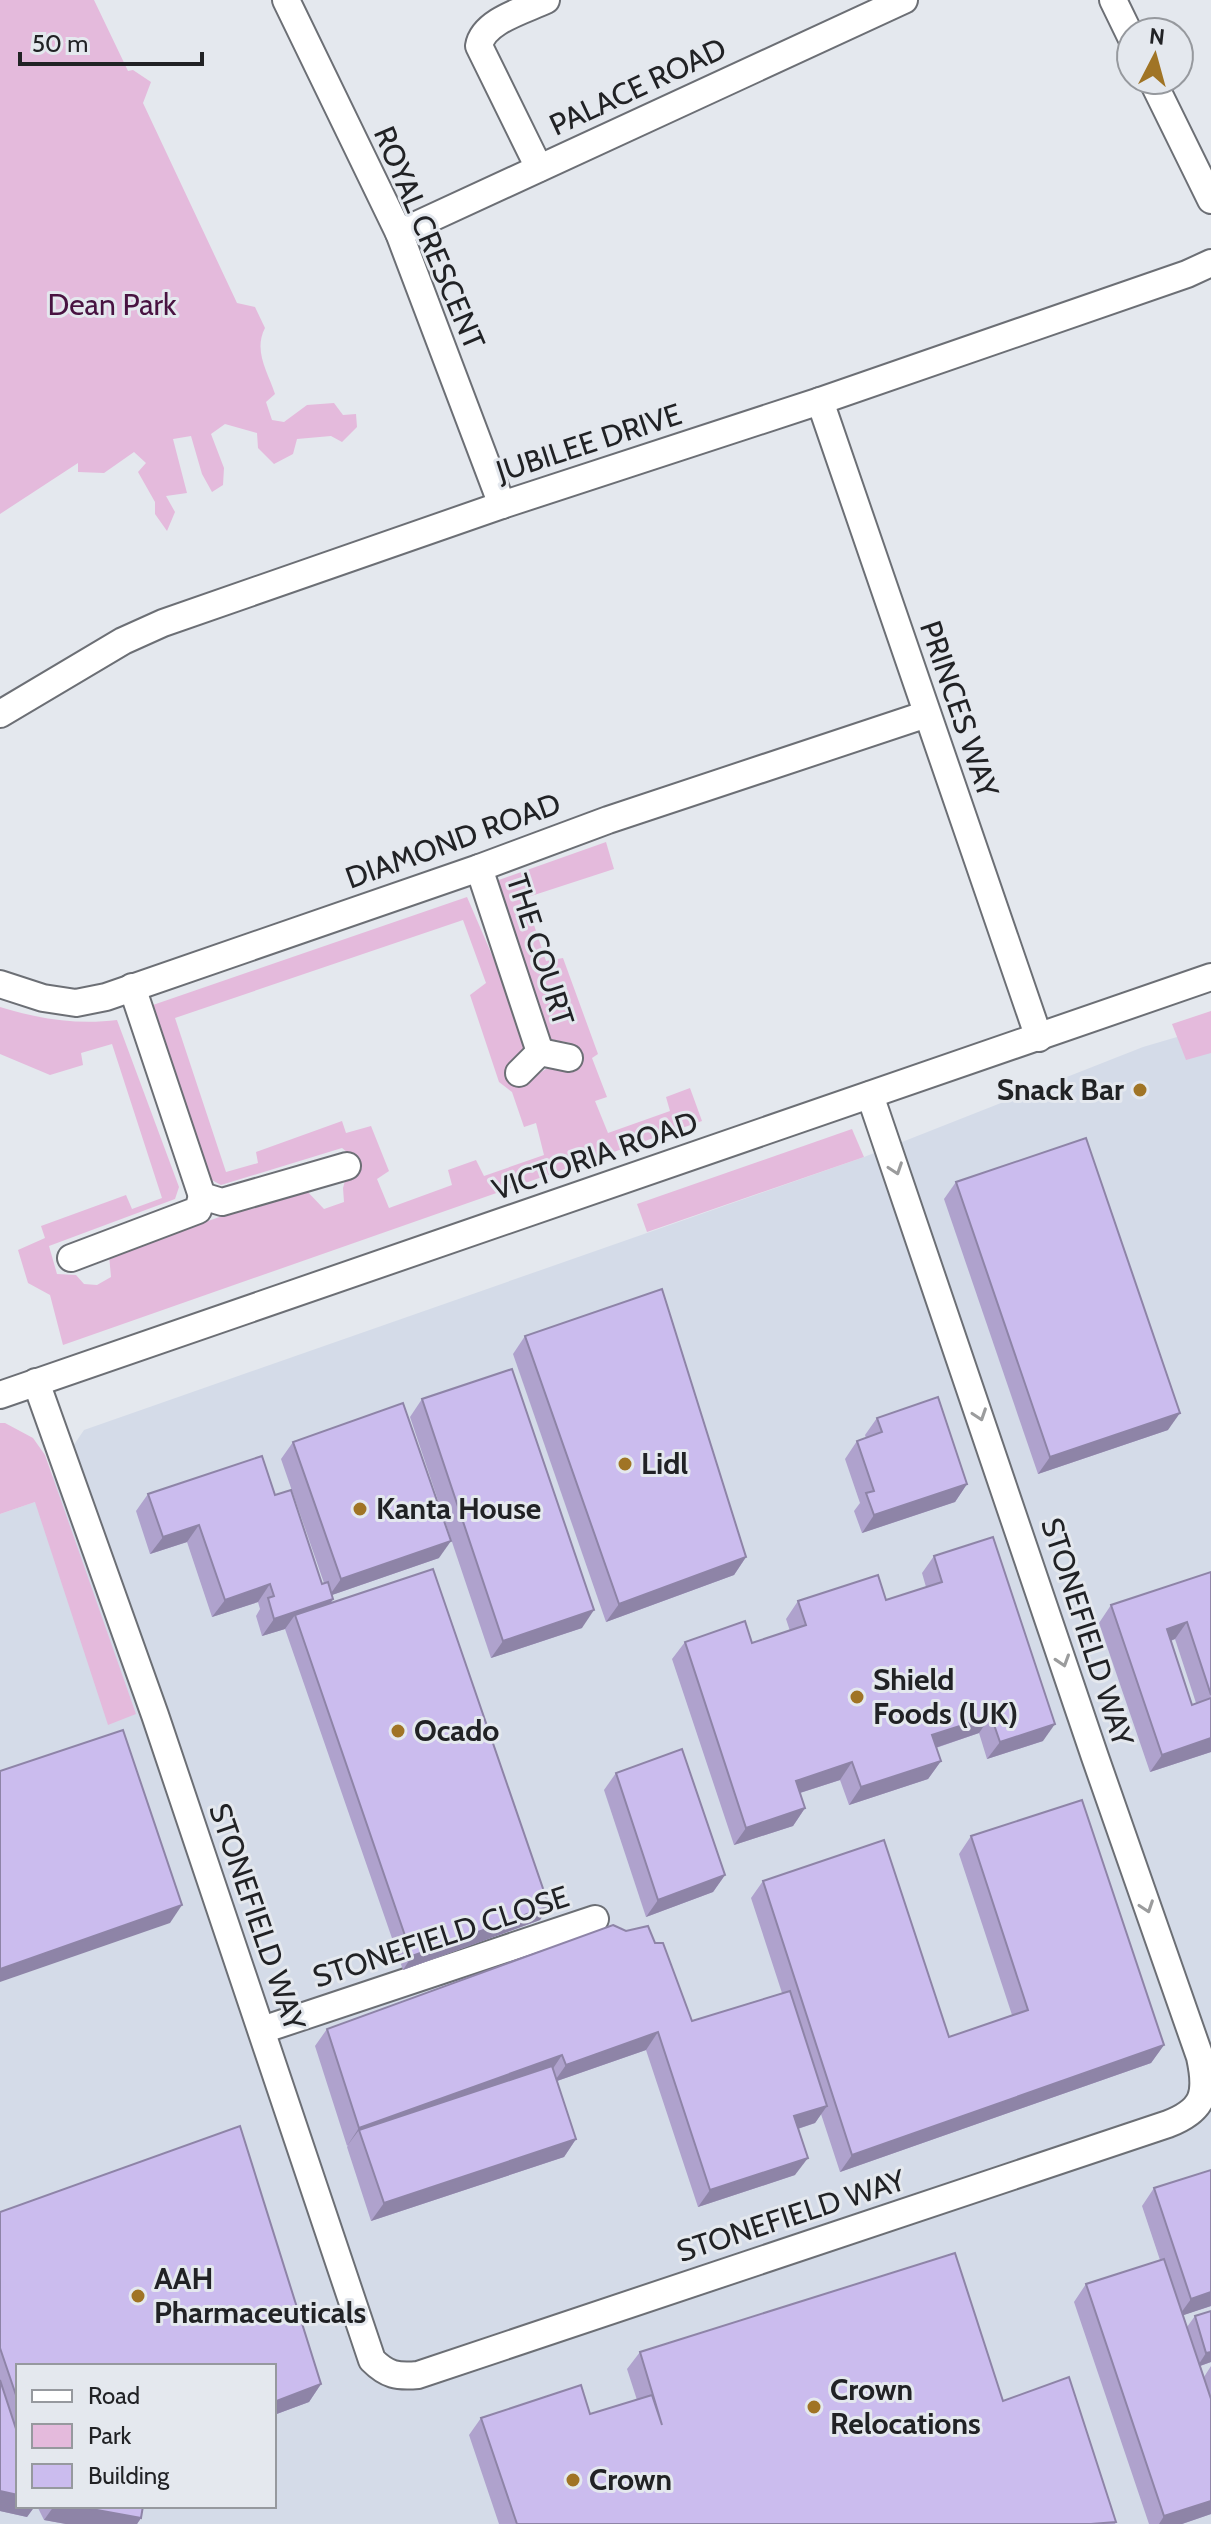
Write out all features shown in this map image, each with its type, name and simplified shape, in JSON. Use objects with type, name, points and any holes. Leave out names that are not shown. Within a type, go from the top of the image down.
[{"type":"street","name":"ROYAL CRESCENT","points":[[286,0],[399,233],[502,505]]},
{"type":"street","points":[[539,168],[479,46],[488,28],[546,0]]},
{"type":"street","name":"PALACE ROAD","points":[[399,233],[904,0]]},
{"type":"street","points":[[1160,96],[1211,200]]},
{"type":"street","name":"JUBILEE DRIVE","points":[[0,714],[123,641],[163,623],[502,505],[820,401],[1211,263]]},
{"type":"street","name":"PRINCES WAY","points":[[820,401],[1039,1038]]},
{"type":"street","name":"DIAMOND ROAD","points":[[0,984],[43,998],[76,1003],[106,997],[608,820],[927,714]]},
{"type":"street","name":"THE COURT","points":[[479,868],[540,1052]]},
{"type":"street","name":"VICTORIA ROAD","points":[[0,1395],[1211,977]]},
{"type":"street","points":[[71,1258],[198,1210],[202,1196],[132,987]]},
{"type":"street","points":[[519,1073],[540,1052],[569,1058]]},
{"type":"street","name":"STONEFIELD WAY","points":[[36,1382],[155,1715],[372,2360],[385,2372],[399,2377],[418,2375],[1168,2124],[1188,2116],[1198,2106],[1205,2077],[1200,2057],[870,1095]]},
{"type":"street","points":[[202,1196],[222,1202],[347,1166]]},
{"type":"street","name":"STONEFIELD CLOSE","points":[[262,2030],[595,1919]]},
{"type":"shaded area","points":[[1211,1027],[1211,2524],[0,2524],[0,1514],[35,1502],[84,1430],[864,1157],[1143,1047]]},
{"type":"green space","name":"Dean Park","points":[[0,0],[94,0],[128,71],[133,70],[151,82],[143,103],[237,303],[255,307],[265,328],[261,353],[275,394],[266,402],[272,420],[284,422],[307,405],[334,403],[343,415],[356,414],[357,427],[342,442],[331,436],[297,439],[293,454],[274,464],[258,448],[257,433],[225,424],[211,434],[224,468],[223,485],[212,492],[202,474],[191,436],[173,439],[187,493],[166,496],[175,512],[167,531],[155,514],[155,502],[138,472],[146,463],[134,452],[104,473],[78,472],[78,463],[0,514]]},
{"type":"green space","points":[[606,842],[614,869],[525,898],[546,961],[563,958],[598,1054],[592,1058],[607,1097],[595,1101],[608,1133],[670,1111],[666,1097],[690,1088],[702,1121],[63,1345],[50,1295],[28,1283],[18,1250],[45,1238],[41,1226],[126,1195],[132,1209],[162,1198],[112,1044],[81,1053],[83,1065],[50,1075],[0,1054],[0,1007],[58,1020],[117,1020],[179,1187],[175,1199],[49,1246],[57,1274],[76,1275],[84,1284],[97,1285],[111,1277],[109,1255],[304,1188],[324,1209],[344,1202],[346,1177],[358,1173],[353,1157],[342,1148],[221,1185],[210,1179],[150,1006],[467,897],[501,976],[526,1047],[528,1080],[546,1069],[567,1066],[571,1043],[549,1039],[496,881]],"holes":[[[463,920],[486,983],[470,995],[499,1082],[512,1092],[524,1127],[536,1123],[544,1155],[484,1176],[476,1160],[448,1170],[452,1185],[389,1208],[377,1179],[389,1171],[371,1126],[346,1133],[342,1121],[256,1152],[258,1163],[226,1172],[175,1018]]]},
{"type":"green space","points":[[1211,1011],[1211,1053],[1186,1060],[1172,1024]]},
{"type":"green space","points":[[852,1129],[864,1157],[647,1232],[637,1204]]},
{"type":"green space","points":[[0,1423],[33,1438],[45,1455],[136,1714],[108,1725],[35,1502],[0,1514]]},
{"type":"building","points":[[1086,1138],[1180,1413],[1050,1457],[956,1182]]},
{"type":"building","name":"Lidl","points":[[662,1289],[746,1557],[619,1604],[525,1336]]},
{"type":"building","points":[[512,1369],[594,1610],[503,1641],[422,1399]]},
{"type":"building","points":[[938,1397],[967,1484],[874,1515],[866,1493],[874,1491],[857,1441],[882,1432],[877,1418]]},
{"type":"building","name":"Kanta House","points":[[403,1403],[451,1541],[341,1579],[293,1442]]},
{"type":"building","points":[[262,1456],[275,1495],[291,1490],[322,1584],[328,1582],[333,1599],[274,1619],[268,1598],[274,1596],[270,1584],[225,1600],[199,1525],[163,1537],[148,1494]]},
{"type":"building","name":"Shield Foods (UK)","points":[[993,1537],[1055,1724],[1000,1742],[991,1716],[932,1735],[941,1761],[861,1787],[852,1762],[796,1781],[805,1808],[746,1828],[685,1642],[745,1621],[752,1643],[806,1625],[798,1601],[878,1575],[886,1600],[942,1582],[934,1556]]},
{"type":"building","name":"Ocado","points":[[433,1569],[549,1906],[412,1956],[295,1615]]},
{"type":"building","points":[[1211,1572],[1211,1695],[1187,1622],[1167,1629],[1192,1705],[1211,1698],[1211,1738],[1162,1755],[1111,1605]]},
{"type":"building","points":[[123,1730],[182,1905],[0,1969],[0,1771]]},
{"type":"building","points":[[682,1749],[725,1875],[658,1900],[616,1773]]},
{"type":"building","points":[[1082,1800],[1164,2045],[852,2155],[763,1881],[884,1840],[949,2037],[1028,2010],[971,1836]]},
{"type":"building","points":[[613,1925],[626,1931],[648,1926],[655,1943],[663,1943],[692,2021],[790,1991],[827,2106],[794,2116],[808,2158],[710,2190],[658,2032],[566,2065],[562,2055],[359,2128],[327,2029]]},
{"type":"building","points":[[552,2066],[576,2139],[384,2203],[359,2130]]},
{"type":"building","name":"AAH Pharmaceuticals","points":[[240,2126],[321,2384],[276,2401],[276,2364],[16,2364],[16,2395],[0,2348],[0,2212]]},
{"type":"building","points":[[1211,2170],[1211,2292],[1191,2299],[1154,2188]]},
{"type":"building","name":"Crown Relocations","points":[[955,2253],[1003,2401],[1069,2377],[1116,2522],[517,2524],[481,2418],[581,2385],[590,2414],[652,2395],[662,2425],[640,2352]]},
{"type":"building","points":[[1164,2259],[1211,2399],[1211,2501],[1164,2516],[1086,2284]]},
{"type":"building","points":[[1211,2311],[1211,2352],[1206,2353],[1195,2316]]},
{"type":"building","points":[[0,2380],[16,2429],[16,2495],[0,2491]]},
{"type":"building","points":[[86,2508],[143,2508],[141,2518]]},
{"type":"place","name":"Snack Bar","points":[[1140,1090]]},
{"type":"place","name":"Lidl","points":[[625,1464]]},
{"type":"place","name":"Kanta House","points":[[360,1509]]},
{"type":"place","name":"Shield Foods (UK)","points":[[857,1697]]},
{"type":"place","name":"Ocado","points":[[398,1731]]},
{"type":"place","name":"AAH Pharmaceuticals","points":[[138,2296]]},
{"type":"place","name":"Crown Relocations","points":[[814,2407]]},
{"type":"place","name":"Crown","points":[[573,2480]]}]
